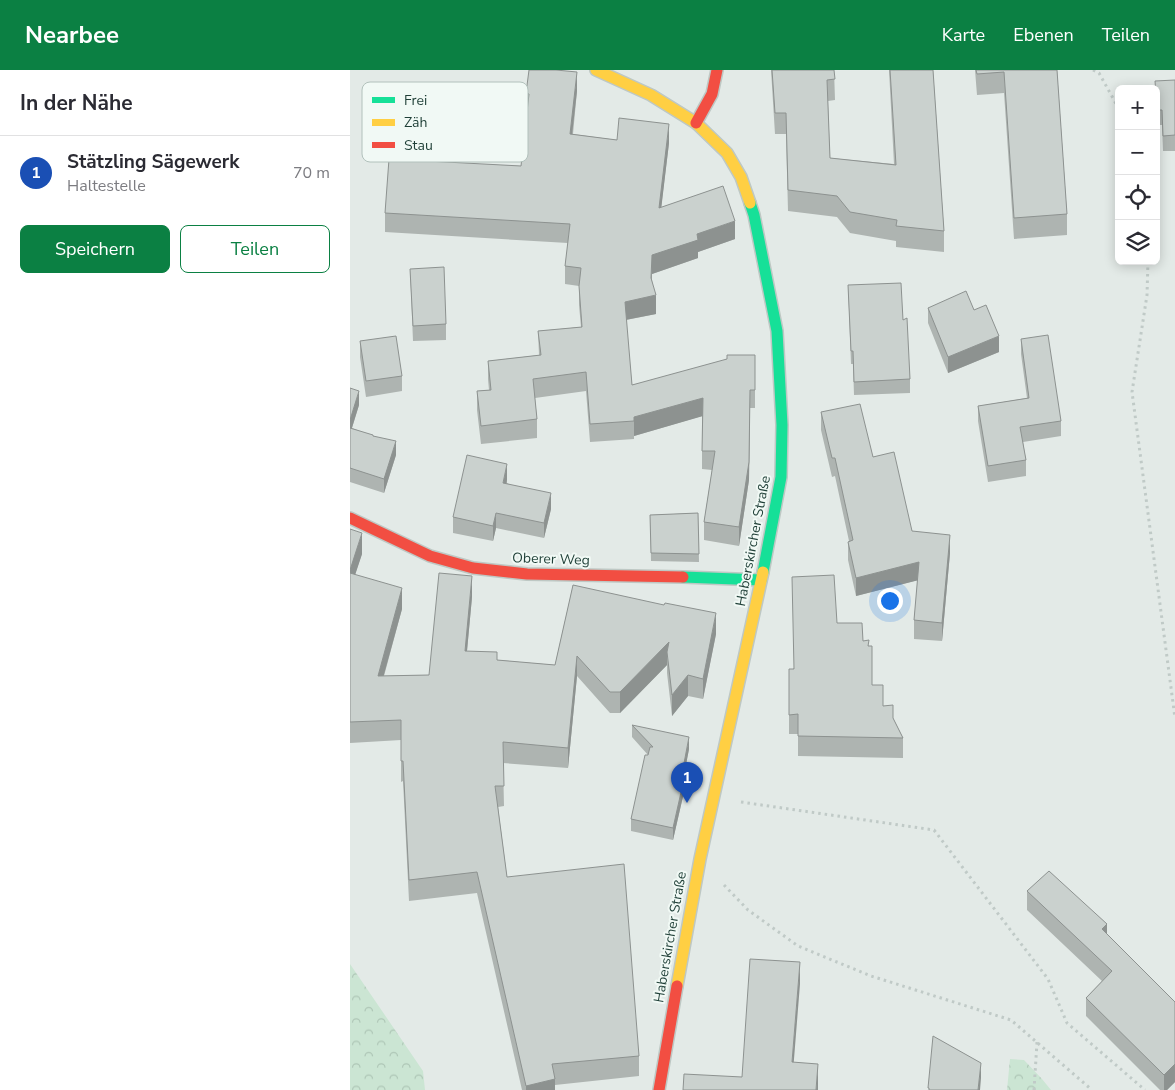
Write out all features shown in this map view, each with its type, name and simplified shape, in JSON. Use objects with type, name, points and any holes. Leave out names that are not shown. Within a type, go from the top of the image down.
[{"type":"street","name":"Haberskircher Straße","points":[[596,70],[651,95],[696,123],[727,153],[741,177],[754,215],[777,331],[782,425],[781,477],[761,580],[700,859],[659,1090]]},
{"type":"street","points":[[696,123],[712,94],[717,70]]},
{"type":"street","name":"Oberer Weg","points":[[350,518],[430,556],[473,568],[527,574],[761,580]]},
{"type":"path","points":[[1093,70],[1099,74],[1115,102]]},
{"type":"path","points":[[1148,265],[1146,295],[1132,392],[1175,718]]},
{"type":"path","points":[[713,798],[934,830],[1048,979],[1067,1022],[1145,1090]]},
{"type":"path","points":[[724,884],[748,910],[798,946],[872,976],[1011,1020],[1092,1090]]},
{"type":"path","points":[[1034,1090],[1037,1042]]},
{"type":"green space","points":[[350,964],[423,1071],[425,1090],[350,1090]]},
{"type":"green space","points":[[1010,1059],[1024,1060],[1051,1090],[1007,1090]]},
{"type":"building","points":[[529,70],[577,72],[570,134],[617,140],[619,118],[669,124],[659,208],[723,186],[735,221],[697,234],[698,240],[652,255],[651,278],[656,295],[625,302],[632,385],[727,359],[727,355],[755,355],[755,390],[750,390],[749,462],[739,527],[704,522],[715,451],[702,451],[703,398],[634,417],[634,421],[590,424],[586,372],[533,379],[537,419],[481,426],[477,391],[491,390],[488,361],[541,355],[538,331],[582,327],[579,286],[581,268],[565,266],[570,224],[385,213],[389,162],[446,162],[521,166],[521,162],[528,162]]},
{"type":"building","points":[[772,70],[834,70],[835,79],[827,80],[830,158],[896,165],[890,70],[933,70],[944,231],[896,226],[897,220],[850,212],[837,196],[788,190],[786,113],[775,113]]},
{"type":"building","points":[[976,70],[1057,70],[1067,214],[1014,218],[1004,72],[977,74]]},
{"type":"building","points":[[1175,80],[1175,135],[1163,136],[1160,85],[1155,85],[1155,81]]},
{"type":"building","points":[[444,267],[446,324],[413,326],[410,269]]},
{"type":"building","points":[[901,283],[903,320],[907,318],[910,379],[854,382],[848,285]]},
{"type":"building","points":[[966,291],[974,310],[986,305],[999,336],[948,357],[928,308]]},
{"type":"building","points":[[1048,335],[1061,421],[1020,427],[1026,460],[988,466],[978,406],[1029,398],[1021,339]]},
{"type":"building","points":[[396,336],[402,376],[366,381],[360,341]]},
{"type":"building","points":[[350,388],[359,391],[350,420]]},
{"type":"building","points":[[860,404],[873,457],[894,452],[912,531],[950,535],[942,623],[914,620],[919,562],[856,578],[848,542],[853,540],[835,458],[832,458],[821,412]]},
{"type":"building","points":[[350,428],[396,441],[384,479],[350,468]]},
{"type":"building","points":[[467,455],[507,464],[503,483],[551,493],[544,523],[496,513],[493,526],[453,517]]},
{"type":"building","points":[[698,513],[699,554],[651,553],[650,515]]},
{"type":"building","points":[[350,529],[362,533],[350,570]]},
{"type":"building","points":[[350,573],[402,588],[378,676],[429,675],[439,573],[472,576],[465,651],[497,652],[497,660],[555,665],[573,585],[664,605],[665,603],[716,613],[703,679],[688,675],[672,695],[667,652],[669,642],[620,692],[610,692],[577,656],[568,748],[503,742],[504,786],[495,786],[507,877],[624,864],[639,1056],[552,1064],[555,1079],[526,1086],[477,872],[409,880],[403,761],[401,761],[401,720],[350,722]]},
{"type":"building","points":[[834,575],[837,623],[862,623],[863,641],[869,640],[868,646],[872,646],[872,685],[883,685],[883,706],[893,705],[893,718],[903,738],[798,736],[798,714],[789,715],[789,669],[794,669],[792,577]]},
{"type":"building","points":[[632,725],[689,737],[681,779],[684,779],[673,828],[631,819],[645,755],[648,755],[650,747],[653,747]]},
{"type":"building","points":[[1049,871],[1107,924],[1102,929],[1175,1002],[1175,1064],[1164,1075],[1086,998],[1112,971],[1027,891]]},
{"type":"building","points":[[750,959],[800,962],[792,1062],[818,1064],[816,1090],[683,1090],[684,1074],[742,1077]]},
{"type":"building","points":[[933,1036],[981,1063],[978,1090],[929,1090]]},
{"type":"traffic: fast","points":[[750,203],[777,331],[782,425],[781,477],[763,572]]},
{"type":"traffic: fast","points":[[683,577],[761,580]]},
{"type":"traffic: slow","points":[[596,70],[651,95],[696,123],[727,153],[741,177],[750,203]]},
{"type":"traffic: slow","points":[[677,986],[700,859],[763,572]]},
{"type":"traffic: jam","points":[[696,123],[712,94],[717,70]]},
{"type":"traffic: jam","points":[[350,518],[430,556],[473,568],[527,574],[683,577]]},
{"type":"traffic: jam","points":[[659,1090],[677,986]]},
{"type":"place","name":"Stätzling Sägewerk","points":[[687,803]]}]
